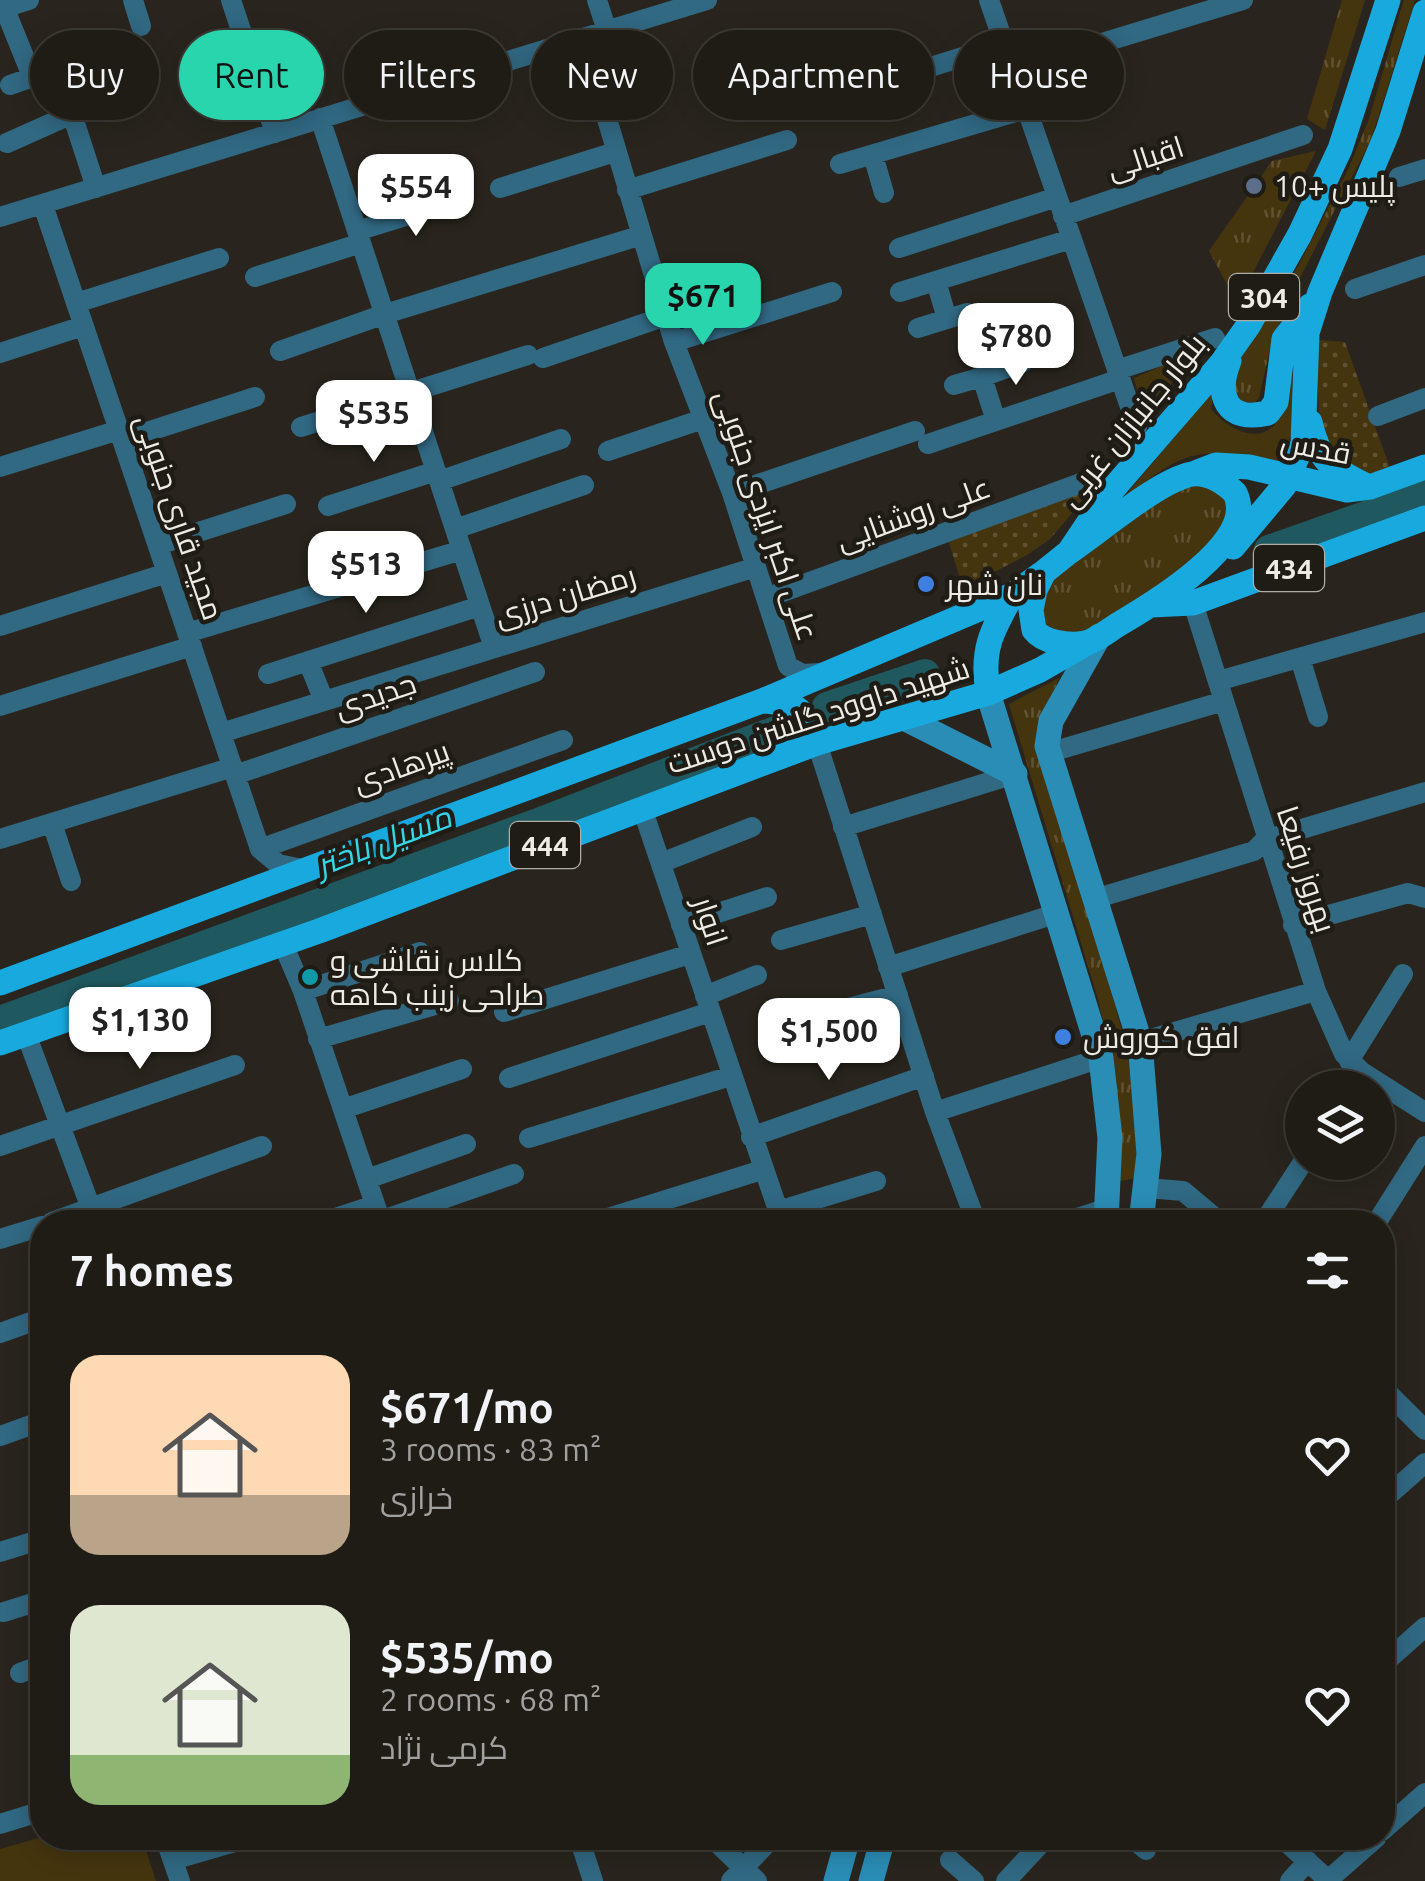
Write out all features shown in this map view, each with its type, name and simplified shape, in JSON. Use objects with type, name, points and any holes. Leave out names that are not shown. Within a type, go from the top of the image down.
[{"type":"main road","name":"بلوار جانبازان غربی","points":[[1069,552],[1106,497],[1222,364],[1248,326],[1300,234],[1340,149],[1388,0]]},
{"type":"main road","name":"304","points":[[1212,556],[1238,543],[1291,475],[1303,444],[1307,333],[1317,299],[1388,131],[1425,12]]},
{"type":"main road","points":[[1248,326],[1222,376],[1223,399],[1231,409],[1256,416],[1268,413],[1276,402],[1284,339],[1317,299]]},
{"type":"main road","points":[[1306,407],[1320,456],[1336,471],[1370,487]]},
{"type":"main road","name":"قدس","points":[[1069,552],[1159,489],[1216,465],[1250,467],[1348,490],[1370,487],[1425,467]]},
{"type":"main road","points":[[1194,474],[1219,480],[1239,500],[1238,519],[1212,556]]},
{"type":"main road","name":"434","points":[[1151,606],[1193,603],[1425,518]]},
{"type":"main road","name":"شهید داوود گلشن دوست","points":[[2,976],[310,871],[762,701],[1012,595],[1069,552]]},
{"type":"main road","name":"شهید داوود گلشن دوست","points":[[0,1044],[283,944],[816,743],[988,693],[1040,670],[1151,606],[1212,556]]},
{"type":"main road","points":[[1044,572],[1034,590],[1030,610],[1034,630],[1048,640],[1093,640],[1052,721],[1047,734],[1048,753],[1140,1042],[1148,1154],[1143,1210]]},
{"type":"main road","points":[[1012,595],[987,644],[984,659],[988,693],[1101,1058],[1110,1138],[1107,1210]]},
{"type":"main road","points":[[762,701],[790,703],[803,713],[807,721],[806,738],[791,753]]},
{"type":"main road","points":[[906,719],[1015,774]]},
{"type":"main road","points":[[1114,1210],[1146,1188]]},
{"type":"main road","points":[[836,1881],[845,1850]]},
{"type":"main road","points":[[871,1881],[880,1850]]},
{"type":"street","points":[[30,0],[2,8],[30,71]]},
{"type":"street","points":[[133,0],[141,26]]},
{"type":"street","points":[[230,0],[275,132]]},
{"type":"street","points":[[597,0],[606,30],[707,0]]},
{"type":"street","points":[[989,0],[999,30]]},
{"type":"street","points":[[1124,36],[1243,0]]},
{"type":"street","points":[[324,117],[531,55]]},
{"type":"street","points":[[10,84],[30,77]]},
{"type":"street","points":[[7,143],[72,114],[96,188]]},
{"type":"street","points":[[0,217],[314,120]]},
{"type":"street","points":[[321,120],[494,648]]},
{"type":"street","name":"علی اکبر ایزدی جنوبی","points":[[606,120],[674,342],[732,494],[788,666],[814,675],[841,666]]},
{"type":"street","points":[[840,164],[989,120]]},
{"type":"street","points":[[1030,120],[1137,428]]},
{"type":"street","name":"اقبالی","points":[[899,248],[1303,135]]},
{"type":"street","points":[[626,190],[787,140]]},
{"type":"street","points":[[500,188],[615,152]]},
{"type":"street","points":[[873,154],[884,193]]},
{"type":"street","points":[[1400,178],[1425,169]]},
{"type":"street","points":[[255,277],[461,199]]},
{"type":"street","name":"مجید قاری جنوبی","points":[[42,205],[260,849]]},
{"type":"street","points":[[280,351],[384,314],[642,235]]},
{"type":"street","points":[[900,292],[1071,239]]},
{"type":"street","points":[[76,303],[218,258]]},
{"type":"street","points":[[1355,288],[1425,265]]},
{"type":"street","points":[[918,328],[957,316],[936,281]]},
{"type":"street","points":[[674,342],[832,292]]},
{"type":"street","points":[[300,427],[666,316]]},
{"type":"street","points":[[0,353],[84,326]]},
{"type":"street","points":[[732,494],[922,437],[996,421],[1216,338]]},
{"type":"street","points":[[954,385],[1023,362]]},
{"type":"street","points":[[982,377],[996,421]]},
{"type":"street","points":[[0,466],[255,397]]},
{"type":"street","points":[[1378,416],[1425,398]]},
{"type":"street","points":[[608,451],[702,418]]},
{"type":"street","points":[[328,506],[561,440]]},
{"type":"street","name":"علی روشنایی","points":[[766,598],[1082,483]]},
{"type":"street","points":[[455,529],[584,484]]},
{"type":"street","points":[[158,545],[286,504]]},
{"type":"street","points":[[0,706],[189,639],[462,550]]},
{"type":"street","name":"رمضان درزی","points":[[221,733],[756,566]]},
{"type":"street","points":[[0,626],[167,573]]},
{"type":"street","name":"بهروز رفیعا","points":[[1193,603],[1316,991],[1353,1070]]},
{"type":"street","points":[[268,674],[480,606]]},
{"type":"street","points":[[1048,753],[1300,658],[1425,622]]},
{"type":"street","points":[[1300,658],[1318,718]]},
{"type":"street","points":[[308,661],[324,701]]},
{"type":"street","name":"جدیدی","points":[[0,839],[234,771],[535,672]]},
{"type":"street","name":"پیرهادی","points":[[260,849],[562,740]]},
{"type":"street","points":[[816,743],[935,1112],[972,1210]]},
{"type":"street","points":[[843,828],[1015,774]]},
{"type":"street","points":[[1094,898],[1254,851],[1265,840],[1425,792]]},
{"type":"street","name":"انوار","points":[[642,808],[777,1210]]},
{"type":"street","points":[[52,823],[71,881]]},
{"type":"street","points":[[660,863],[752,828]]},
{"type":"street","points":[[260,849],[278,864],[310,871]]},
{"type":"street","points":[[1294,925],[1408,893],[1425,898]]},
{"type":"street","points":[[681,925],[768,897]]},
{"type":"street","points":[[780,940],[872,914]]},
{"type":"street","points":[[888,967],[1055,914]]},
{"type":"street","points":[[283,944],[303,991],[377,1210]]},
{"type":"street","points":[[303,991],[420,952]]},
{"type":"street","points":[[504,1012],[690,954]]},
{"type":"street","points":[[1357,1070],[1403,974]]},
{"type":"street","points":[[509,1078],[707,1004],[756,976]]},
{"type":"street","points":[[1140,1042],[1316,991]]},
{"type":"street","points":[[768,1045],[810,1030],[810,1018],[898,994]]},
{"type":"street","points":[[318,1040],[449,1001]]},
{"type":"street","points":[[26,1034],[92,1210]]},
{"type":"street","points":[[935,1112],[1101,1058]]},
{"type":"street","points":[[0,1146],[235,1065]]},
{"type":"street","points":[[343,1109],[462,1069]]},
{"type":"street","points":[[528,1138],[731,1076]]},
{"type":"street","points":[[751,1137],[924,1076]]},
{"type":"street","points":[[1395,1096],[1425,1112]]},
{"type":"street","points":[[366,1179],[466,1144]]},
{"type":"street","points":[[108,1210],[262,1146]]},
{"type":"street","points":[[1385,1210],[1425,1146]]},
{"type":"street","points":[[634,1210],[762,1170]]},
{"type":"street","points":[[398,1210],[514,1174]]},
{"type":"street","points":[[798,1210],[876,1180]]},
{"type":"street","points":[[1272,1210],[1291,1180]]},
{"type":"street","points":[[1146,1188],[1174,1188],[1194,1197],[1208,1210]]},
{"type":"street","points":[[0,1239],[30,1230]]},
{"type":"street","points":[[0,1333],[30,1322]]},
{"type":"street","points":[[1395,1406],[1425,1430]]},
{"type":"street","points":[[0,1436],[30,1425]]},
{"type":"street","points":[[1395,1489],[1425,1462]]},
{"type":"street","points":[[0,1552],[30,1543]]},
{"type":"street","points":[[4,1612],[30,1604]]},
{"type":"street","points":[[1395,1654],[1425,1627]]},
{"type":"street","points":[[20,1673],[30,1670]]},
{"type":"street","points":[[1395,1820],[1425,1794]]},
{"type":"street","points":[[0,1824],[30,1815]]},
{"type":"street","points":[[169,1850],[180,1881]]},
{"type":"street","points":[[173,1860],[208,1850]]},
{"type":"street","points":[[583,1850],[592,1881]]},
{"type":"street","points":[[722,1850],[744,1877],[763,1850]]},
{"type":"street","points":[[1006,1881],[1035,1850]]},
{"type":"street","points":[[1295,1850],[1329,1880],[1363,1850]]},
{"type":"street","points":[[950,1860],[974,1881]]},
{"type":"street","points":[[1290,1881],[1308,1862]]},
{"type":"green space","points":[[1342,0],[1365,0],[1325,130],[1307,119]]},
{"type":"green space","points":[[1404,0],[1415,0],[1371,140],[1290,297],[1271,344],[1259,398],[1254,403],[1237,402],[1231,387],[1239,360],[1298,266],[1348,170],[1369,119]]},
{"type":"green space","points":[[1316,151],[1237,303],[1209,251],[1272,161]]},
{"type":"green space","points":[[1319,340],[1345,342],[1391,471],[1364,474],[1343,470],[1320,428]]},
{"type":"green space","points":[[1195,352],[1145,419],[1134,378]]},
{"type":"green space","points":[[1292,354],[1293,424],[1283,466],[1231,454],[1194,456],[1160,472],[1118,504],[1214,390],[1211,409],[1228,424],[1248,433],[1268,430],[1282,411]]},
{"type":"green space","points":[[1097,484],[1050,539],[963,588],[947,536]]},
{"type":"green space","points":[[1188,484],[1222,490],[1231,514],[1200,554],[1163,584],[1097,627],[1079,632],[1045,632],[1037,611],[1056,574],[1111,531]]},
{"type":"green space","points":[[1059,678],[1044,717],[1079,881],[1127,1048],[1138,1143],[1137,1178],[1120,1181],[1111,1056],[1098,999],[1009,704]]},
{"type":"green space","points":[[30,1840],[30,1850],[146,1850],[156,1881],[0,1881],[0,1849]]},
{"type":"waterway","name":"مسیل باختر","points":[[1269,550],[1425,495]]},
{"type":"waterway","name":"مسیل باختر","points":[[827,707],[925,674]]},
{"type":"waterway","name":"مسیل باختر","points":[[0,1021],[538,823],[791,725]]},
{"type":"place","name":"پلیس +10","points":[[1254,186]]},
{"type":"place","name":"نان شهر","points":[[926,584]]},
{"type":"place","name":"کلاس نقاشی و طراحی زینب کاهه","points":[[310,977]]},
{"type":"place","name":"افق کوروش","points":[[1063,1037]]}]
